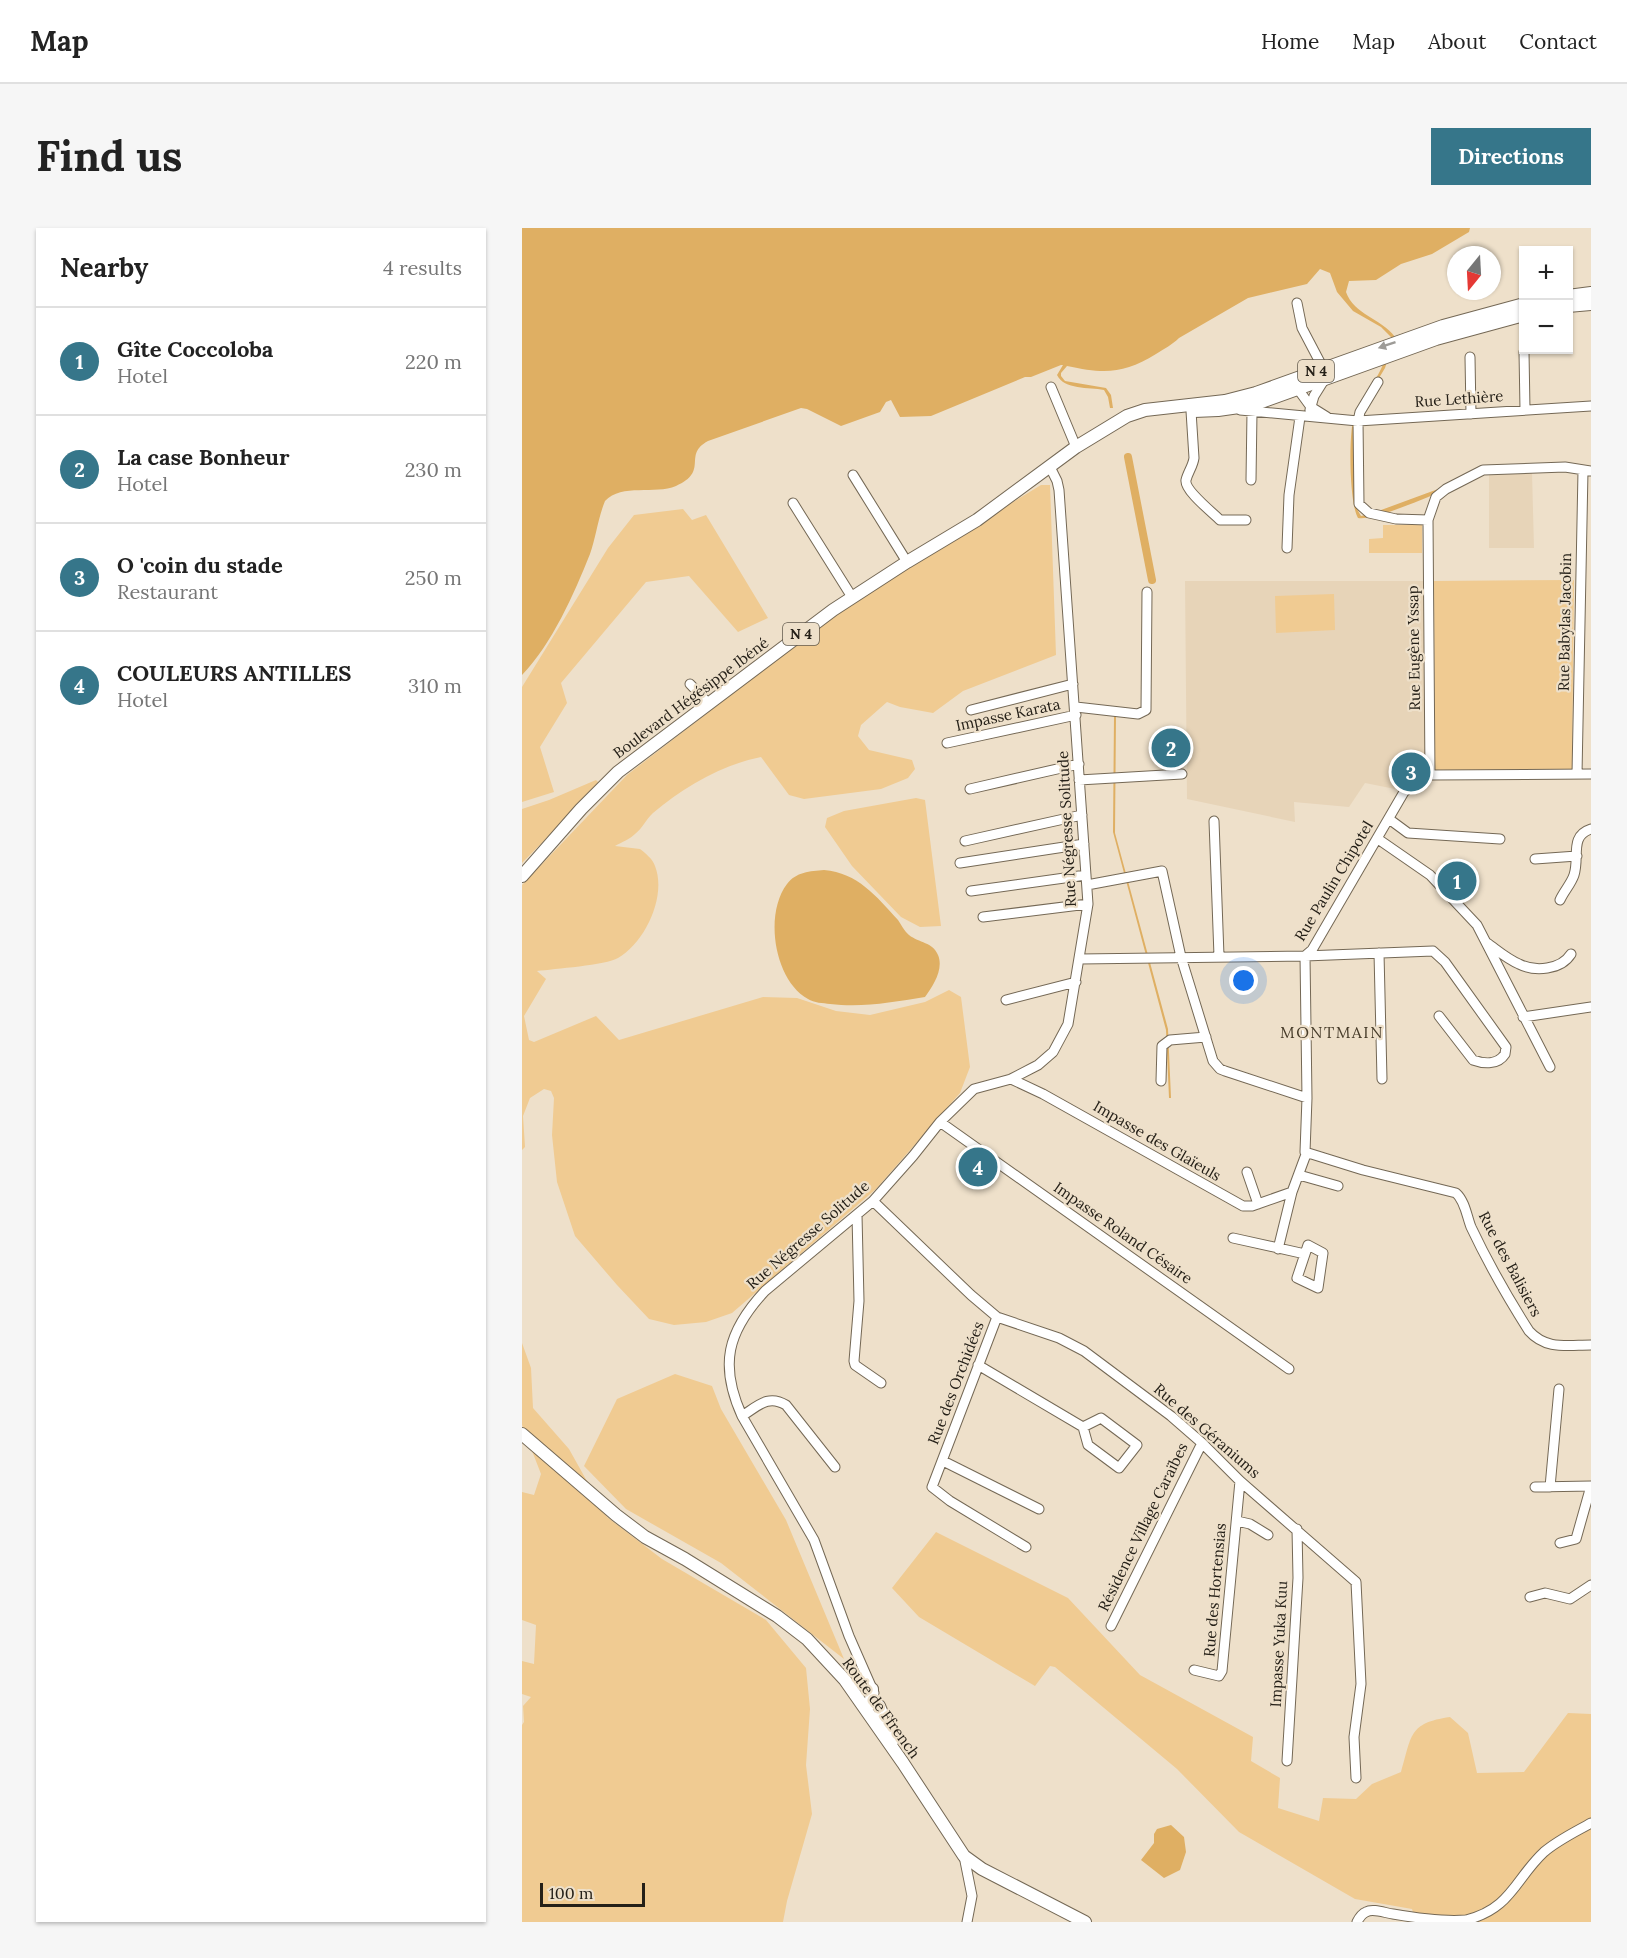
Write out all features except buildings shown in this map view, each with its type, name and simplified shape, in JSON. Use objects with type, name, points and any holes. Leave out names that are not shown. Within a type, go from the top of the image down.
[{"type":"main road","points":[[1573,295],[1591,293]]},
{"type":"main road","points":[[1573,306],[1591,304]]},
{"type":"main road","name":"Boulevard Hégésippe Ibéné","points":[[1108,428],[1158,414],[1230,409],[1270,400],[1294,385],[1443,326],[1519,305]]},
{"type":"main road","name":"Boulevard Hégésippe Ibéné","points":[[1323,374],[1519,316]]},
{"type":"main road","name":"Boulevard Hégésippe Ibéné","points":[[522,876],[581,809],[618,772],[852,597],[977,520],[1076,447],[1126,416],[1145,410],[1225,401],[1274,386],[1294,385]]},
{"type":"main road","name":"Route de Ffrench","points":[[522,1434],[615,1515],[645,1537],[777,1616],[807,1639],[845,1680],[969,1859],[1085,1922]]},
{"type":"main road","points":[[870,1714],[872,1689]]},
{"type":"main road","points":[[879,1706],[903,1763]]},
{"type":"street","points":[[1287,548],[1289,495],[1303,417],[1311,407],[1323,374],[1302,328],[1297,303]]},
{"type":"street","points":[[1524,354],[1525,410]]},
{"type":"street","points":[[1470,357],[1471,414]]},
{"type":"street","points":[[1378,382],[1360,412],[1358,421],[1359,504],[1369,513],[1396,519],[1428,520],[1436,496],[1484,470],[1565,467],[1587,471]]},
{"type":"street","name":"Rue Lethière","points":[[1294,385],[1311,407],[1329,418]]},
{"type":"street","points":[[1274,386],[1270,400],[1277,415]]},
{"type":"street","points":[[1051,387],[1076,447]]},
{"type":"street","name":"Rue Lethière","points":[[1230,409],[1358,421],[1591,406]]},
{"type":"street","points":[[1191,411],[1194,458],[1186,479],[1188,489],[1220,520],[1246,520]]},
{"type":"street","points":[[1251,480],[1252,412]]},
{"type":"street","name":"Rue Négresse Solitude","points":[[879,1706],[849,1636],[814,1540],[742,1416],[729,1378],[729,1356],[737,1330],[753,1304],[765,1291],[873,1201],[940,1122],[974,1089],[1011,1079],[1038,1065],[1053,1052],[1070,1025],[1088,904],[1088,885],[1059,490],[1050,467]]},
{"type":"street","name":"Rue Babylas Jacobin","points":[[1577,774],[1587,471]]},
{"type":"street","points":[[853,475],[907,562]]},
{"type":"street","points":[[794,503],[852,597]]},
{"type":"street","name":"Rue Eugène Yssap","points":[[1428,520],[1430,775]]},
{"type":"street","name":"Impasse Karata","points":[[947,744],[1076,711],[1143,713],[1146,710],[1147,592]]},
{"type":"street","points":[[1581,643],[1591,644]]},
{"type":"street","points":[[690,684],[708,704]]},
{"type":"street","points":[[971,710],[1073,684]]},
{"type":"street","points":[[970,789],[1079,764]]},
{"type":"street","points":[[1079,780],[1182,774]]},
{"type":"street","points":[[1430,775],[1591,774]]},
{"type":"street","name":"Rue Paulin Chipotel","points":[[1080,959],[1305,956],[1312,950],[1404,792],[1419,779],[1430,775]]},
{"type":"street","points":[[964,841],[1082,815]]},
{"type":"street","points":[[1389,819],[1408,833],[1500,839]]},
{"type":"street","points":[[1214,821],[1219,956]]},
{"type":"street","points":[[1560,900],[1575,874],[1580,835],[1591,830]]},
{"type":"street","points":[[1378,839],[1430,875],[1477,925],[1550,1067]]},
{"type":"street","points":[[960,863],[1084,844]]},
{"type":"street","points":[[1535,858],[1576,856]]},
{"type":"street","points":[[1088,885],[1162,871],[1181,957],[1213,1061],[1220,1069],[1307,1098],[1305,956],[1426,950],[1439,955],[1506,1047],[1505,1054],[1497,1062],[1473,1060],[1439,1016]]},
{"type":"street","points":[[971,891],[1086,875]]},
{"type":"street","points":[[983,917],[1088,904]]},
{"type":"street","points":[[1486,943],[1520,965],[1532,967],[1558,965],[1564,963],[1571,954]]},
{"type":"street","points":[[1379,953],[1382,1079]]},
{"type":"street","points":[[1006,1000],[1076,982]]},
{"type":"street","points":[[1523,1017],[1591,1007]]},
{"type":"street","points":[[1161,1081],[1162,1046],[1170,1041],[1206,1037]]},
{"type":"street","name":"Impasse des Glaïeuls","points":[[1011,1079],[1043,1094],[1243,1206],[1258,1204]]},
{"type":"street","name":"Rue des Balisiers","points":[[1307,1098],[1305,1152],[1363,1170],[1456,1193],[1511,1303],[1529,1331],[1538,1341],[1560,1346],[1591,1345]]},
{"type":"street","name":"Impasse Roland Césaire","points":[[940,1122],[1289,1369]]},
{"type":"street","points":[[1278,1249],[1292,1191],[1305,1157]]},
{"type":"street","points":[[1247,1172],[1258,1204],[1292,1191]]},
{"type":"street","points":[[1299,1175],[1338,1186]]},
{"type":"street","name":"Rue des Géraniums","points":[[873,1201],[997,1317],[1059,1338],[1083,1351],[1171,1416],[1356,1582],[1361,1684],[1354,1737],[1356,1778]]},
{"type":"street","points":[[857,1215],[860,1277],[854,1361],[855,1365],[881,1383]]},
{"type":"street","points":[[1233,1238],[1305,1254]]},
{"type":"street","name":"Rue des Orchidées","points":[[997,1317],[932,1487],[950,1501],[1026,1547]]},
{"type":"street","points":[[978,1365],[1083,1427],[1088,1445],[1119,1468],[1137,1445],[1101,1418],[1083,1427]]},
{"type":"street","points":[[1550,1487],[1559,1389]]},
{"type":"street","points":[[742,1416],[766,1401],[778,1400],[786,1405],[835,1467]]},
{"type":"street","name":"Résidence Village Caraïbes","points":[[1111,1626],[1202,1443]]},
{"type":"street","points":[[943,1461],[1039,1509]]},
{"type":"street","name":"Rue des Hortensias","points":[[1194,1670],[1219,1676],[1222,1671],[1240,1480]]},
{"type":"street","points":[[1535,1487],[1591,1486],[1576,1539],[1560,1543]]},
{"type":"street","points":[[1237,1521],[1250,1524],[1268,1535]]},
{"type":"street","name":"Impasse Yuka Kuu","points":[[1287,1761],[1298,1578],[1297,1529]]},
{"type":"street","points":[[1530,1597],[1545,1593],[1570,1599],[1591,1585]]},
{"type":"street","points":[[870,1714],[878,1714],[879,1706]]},
{"type":"street","points":[[1357,1922],[1360,1916],[1371,1911],[1427,1920],[1453,1921],[1482,1915],[1510,1895],[1543,1853],[1591,1823]]},
{"type":"street","points":[[967,1922],[971,1907],[969,1859]]},
{"type":"shaded area","points":[[522,228],[1470,228],[1469,232],[1432,254],[1401,264],[1376,280],[1349,281],[1346,292],[1350,300],[1395,337],[1385,368],[1358,413],[1355,497],[1357,509],[1361,516],[1373,513],[1487,471],[1401,508],[1368,518],[1358,518],[1351,482],[1350,449],[1353,421],[1358,407],[1381,369],[1392,338],[1381,327],[1353,311],[1337,292],[1330,273],[1320,269],[1307,284],[1248,298],[1179,338],[1145,361],[1124,369],[1103,371],[1067,366],[1061,373],[1065,381],[1106,388],[1111,395],[1113,408],[1110,408],[1104,390],[1071,386],[1060,380],[1057,375],[1063,365],[1061,365],[1031,377],[1025,377],[931,416],[900,417],[891,400],[886,402],[880,412],[841,426],[801,408],[708,441],[697,452],[692,475],[676,486],[658,490],[620,492],[605,501],[590,554],[569,602],[543,649],[522,675]]},
{"type":"shaded area","points":[[1532,472],[1534,548],[1489,548],[1489,474]]},
{"type":"shaded area","points":[[1041,485],[1050,485],[1056,655],[963,691],[933,713],[900,707],[887,702],[861,725],[858,736],[869,750],[912,760],[915,769],[908,778],[881,789],[804,799],[789,795],[761,757],[717,771],[690,786],[653,813],[633,836],[615,846],[640,849],[653,861],[658,878],[656,904],[637,942],[628,951],[612,960],[592,965],[537,971],[546,979],[524,1016],[529,1040],[534,1042],[596,1016],[619,1040],[763,997],[797,998],[836,1011],[870,1015],[925,1002],[949,990],[961,997],[970,1067],[960,1093],[876,1189],[732,1313],[706,1322],[674,1325],[649,1319],[575,1236],[557,1182],[552,1135],[554,1098],[551,1091],[544,1089],[530,1098],[523,1116],[525,1147],[522,1150],[522,885],[627,775],[855,599]]},
{"type":"shaded area","points":[[683,509],[692,520],[706,515],[768,618],[738,632],[689,576],[646,582],[561,683],[567,703],[540,747],[554,792],[522,802],[522,687],[608,548],[634,515]]},
{"type":"shaded area","points":[[1383,525],[1422,525],[1422,553],[1369,553],[1369,539],[1383,538]]},
{"type":"shaded area","points":[[1574,580],[1572,769],[1435,771],[1434,581]]},
{"type":"shaded area","points":[[1185,581],[1425,581],[1426,770],[1407,769],[1395,789],[1365,783],[1349,807],[1294,802],[1295,822],[1187,799]]},
{"type":"shaded area","points":[[1334,594],[1335,630],[1276,633],[1275,596]]},
{"type":"shaded area","points":[[1114,716],[1116,716],[1115,833],[1168,1029],[1171,1098],[1169,1098],[1166,1030],[1113,832]]},
{"type":"shaded area","points":[[596,780],[600,784],[522,863],[522,809]]},
{"type":"shaded area","points":[[916,798],[925,800],[941,926],[920,927],[901,917],[852,866],[825,827],[827,818],[844,811]]},
{"type":"shaded area","points":[[824,870],[847,876],[866,887],[882,902],[909,935],[936,951],[940,966],[939,972],[925,997],[878,1004],[842,1005],[813,1001],[796,990],[780,962],[776,946],[776,912],[780,897],[791,880],[804,873]]},
{"type":"shaded area","points":[[522,1343],[531,1368],[533,1408],[569,1449],[607,1517],[662,1559],[766,1620],[806,1668],[810,1709],[806,1765],[812,1814],[783,1922],[522,1922],[522,1725],[524,1722],[523,1706],[531,1697],[522,1694],[522,1661],[534,1664],[536,1625],[522,1620],[522,1492],[534,1495],[541,1474],[522,1425]]},
{"type":"shaded area","points":[[675,1374],[712,1386],[721,1409],[786,1520],[844,1659],[721,1563],[626,1509],[584,1466],[617,1399]]},
{"type":"shaded area","points":[[936,1532],[1068,1598],[1140,1675],[1253,1737],[1251,1761],[1280,1778],[1278,1808],[1319,1821],[1323,1798],[1356,1799],[1372,1784],[1401,1772],[1410,1740],[1414,1733],[1426,1723],[1450,1717],[1468,1733],[1477,1773],[1524,1772],[1568,1713],[1591,1714],[1591,1922],[1416,1922],[1412,1909],[1355,1899],[1239,1832],[1177,1769],[1055,1667],[1050,1666],[1035,1686],[919,1617],[892,1588]]},
{"type":"shaded area","points":[[1171,1825],[1184,1837],[1186,1852],[1180,1870],[1164,1878],[1141,1860],[1154,1843],[1154,1834],[1157,1829]]},
{"type":"waterway","points":[[1128,457],[1152,580]]},
{"type":"place","name":"La case Bonheur","points":[[1171,748]]},
{"type":"place","name":"O 'coin du stade","points":[[1411,772]]},
{"type":"place","name":"Gîte Coccoloba","points":[[1457,881]]},
{"type":"place","name":"COULEURS ANTILLES","points":[[978,1167]]},
{"type":"district","name":"MONTMAIN","points":[[1332,1032]]}]
